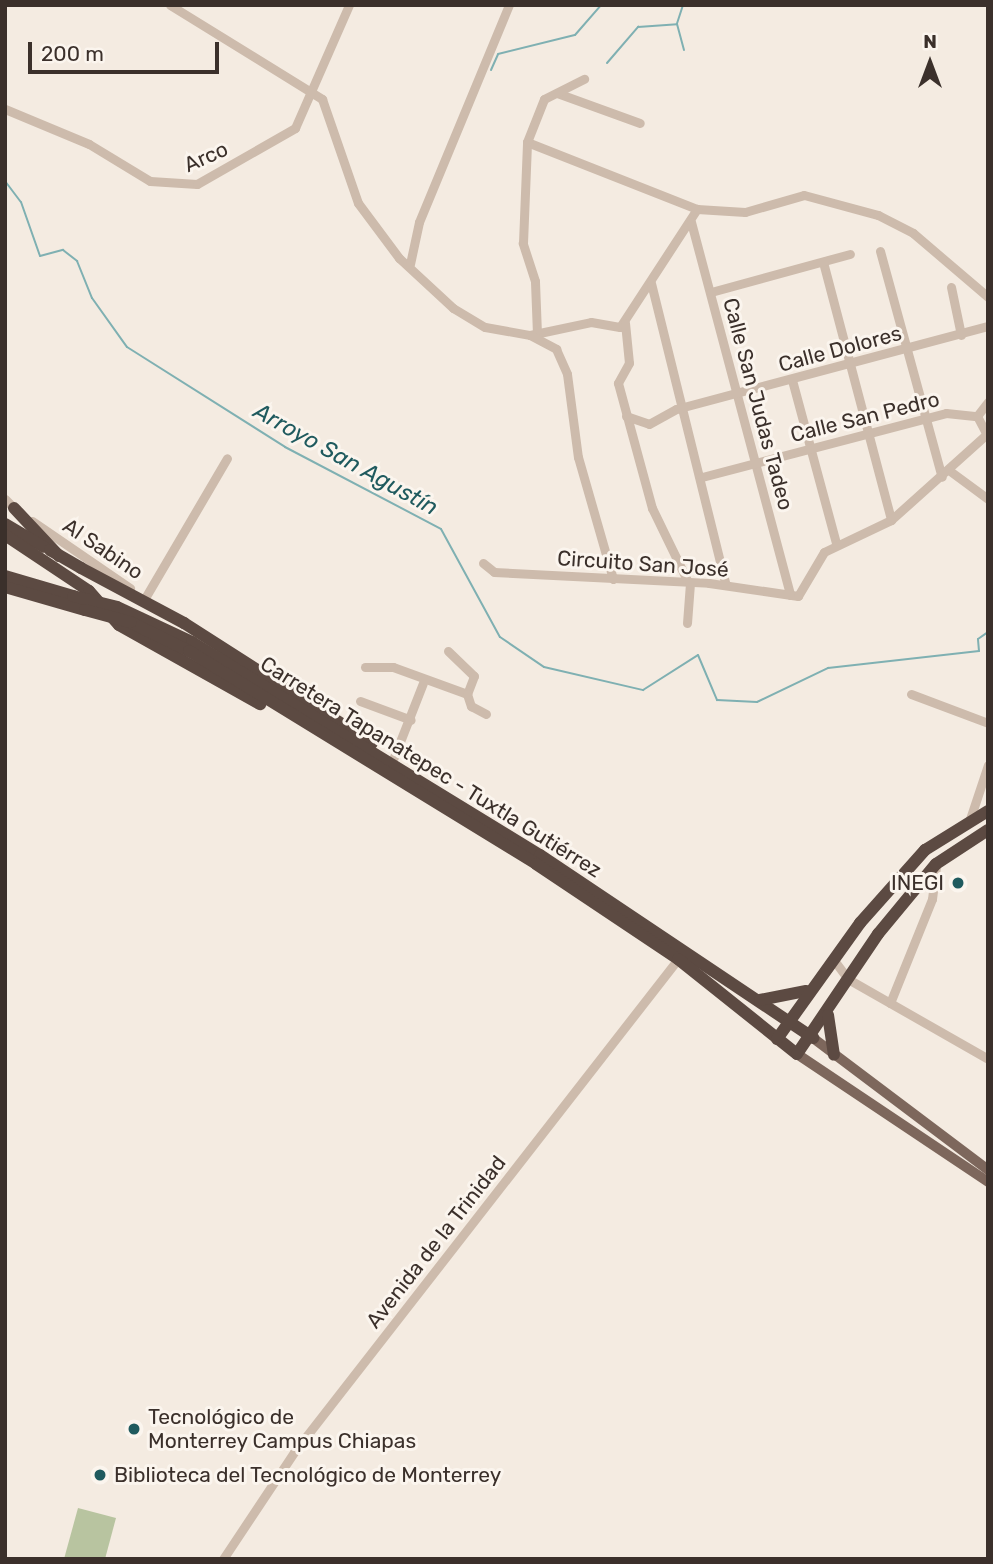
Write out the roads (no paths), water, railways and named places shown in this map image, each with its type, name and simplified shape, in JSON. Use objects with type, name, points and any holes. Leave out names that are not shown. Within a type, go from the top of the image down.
[{"type":"highway","points":[[9,504],[119,625],[326,734]]},
{"type":"highway","points":[[5,524],[184,623],[394,757],[406,772]]},
{"type":"highway","points":[[5,535],[89,592]]},
{"type":"highway","name":"Carretera Tapanatepec - Tuxtla Gutiérrez","points":[[5,576],[117,607],[192,642],[406,772],[681,955],[797,1054]]},
{"type":"highway","name":"Carretera Tapanatepec - Tuxtla Gutiérrez","points":[[5,587],[130,622],[326,734],[681,955],[787,1017],[813,1038]]},
{"type":"highway","points":[[777,1039],[787,1017],[925,850],[970,819],[988,811]]},
{"type":"highway","points":[[797,1054],[813,1038],[848,979],[936,864],[988,830]]},
{"type":"highway","points":[[756,999],[775,1002],[809,989]]},
{"type":"highway","points":[[831,1005],[827,1022],[834,1055]]},
{"type":"main road","points":[[813,1038],[988,1170]]},
{"type":"main road","points":[[797,1054],[988,1182]]},
{"type":"street","points":[[170,5],[198,28],[313,90],[325,105],[351,192],[410,264],[453,308],[485,327],[534,335],[625,323]]},
{"type":"street","name":"Arco","points":[[5,109],[89,144],[150,181],[177,187],[205,180],[287,136],[313,90],[349,5]]},
{"type":"street","points":[[410,264],[419,222],[509,5]]},
{"type":"street","points":[[534,335],[535,281],[523,243],[527,142],[538,106],[584,79]]},
{"type":"street","points":[[557,93],[640,123]]},
{"type":"street","points":[[527,142],[697,209],[745,212],[804,195],[841,202],[920,237],[988,297]]},
{"type":"street","points":[[687,623],[689,583],[656,520],[618,383],[629,363],[625,323],[697,209]]},
{"type":"street","name":"Calle San Judas Tadeo","points":[[691,222],[755,463],[794,596]]},
{"type":"street","points":[[880,251],[925,419],[946,474],[988,499]]},
{"type":"street","points":[[711,292],[850,254]]},
{"type":"street","points":[[823,262],[891,520]]},
{"type":"street","points":[[651,283],[702,477],[726,585]]},
{"type":"street","points":[[951,287],[961,335]]},
{"type":"street","name":"Calle Dolores","points":[[626,416],[649,424],[683,408],[907,350],[988,326]]},
{"type":"street","points":[[534,335],[556,349],[567,374],[579,457],[613,579]]},
{"type":"street","points":[[792,380],[836,543]]},
{"type":"street","points":[[794,596],[817,560],[836,543],[891,520],[946,474],[987,433],[977,416],[988,402]]},
{"type":"street","name":"Calle San Pedro","points":[[702,477],[955,412],[977,416]]},
{"type":"street","points":[[145,598],[227,458]]},
{"type":"street","name":"Al Sabino","points":[[9,504],[184,623]]},
{"type":"street","name":"Circuito San José","points":[[483,564],[494,572],[726,585],[794,596]]},
{"type":"street","points":[[449,651],[474,677],[467,694],[471,706],[486,714]]},
{"type":"street","points":[[365,667],[393,667],[423,683],[467,694]]},
{"type":"street","points":[[394,757],[411,720],[423,683]]},
{"type":"street","points":[[911,694],[988,723]]},
{"type":"street","points":[[360,701],[411,720]]},
{"type":"street","points":[[970,819],[988,765]]},
{"type":"street","points":[[890,1003],[932,899],[936,864]]},
{"type":"street","name":"Avenida de la Trinidad","points":[[223,1559],[294,1452],[681,955]]},
{"type":"street","points":[[833,959],[848,979],[988,1059]]},
{"type":"waterway","points":[[491,70],[498,54],[575,35],[601,5]]},
{"type":"waterway","points":[[683,5],[677,24],[684,50]]},
{"type":"waterway","points":[[607,63],[638,27],[677,24]]},
{"type":"waterway","name":"Arroyo San Agustín","points":[[5,181],[21,202],[40,256],[63,250],[77,261],[92,298],[127,347],[285,447],[441,529],[500,637],[544,667],[643,690],[698,655],[717,700],[757,702],[828,668],[979,651],[978,639],[988,632]]},
{"type":"place","name":"INEGI","points":[[958,883]]},
{"type":"place","name":"Tecnológico de Monterrey Campus Chiapas","points":[[134,1429]]},
{"type":"place","name":"Biblioteca del Tecnológico de Monterrey","points":[[100,1475]]}]
